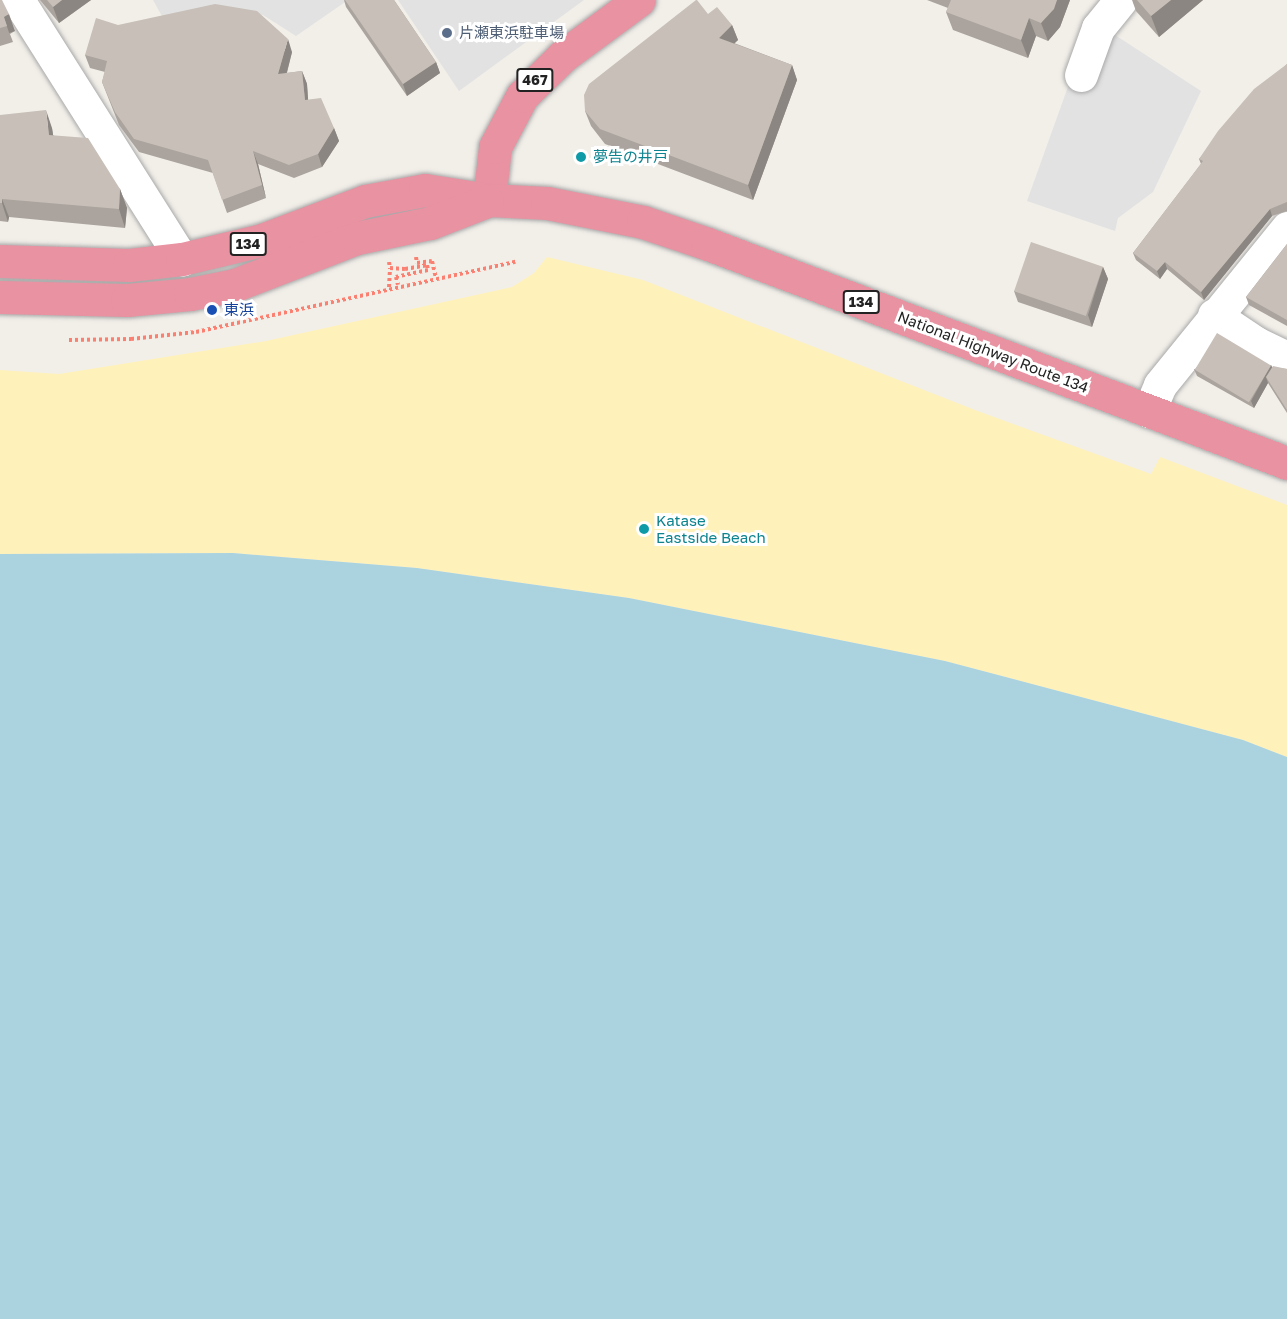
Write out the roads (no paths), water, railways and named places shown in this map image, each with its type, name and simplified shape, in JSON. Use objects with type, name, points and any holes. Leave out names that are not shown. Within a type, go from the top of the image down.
[{"type":"highway","name":"467","points":[[489,200],[495,147],[522,96],[563,56],[639,0]]},
{"type":"highway","name":"National Highway Route 134","points":[[0,261],[129,265],[182,259],[262,240],[365,201],[425,190],[489,200],[547,203],[643,222],[1287,463]]},
{"type":"highway","name":"National Highway Route 134","points":[[0,297],[127,300],[190,294],[235,285],[357,238],[430,223],[489,200]]},
{"type":"street","points":[[18,0],[182,259]]},
{"type":"street","points":[[1081,75],[1098,28],[1121,0]]},
{"type":"street","points":[[1149,411],[1160,385],[1214,315],[1287,228]]},
{"type":"street","points":[[1214,315],[1256,343],[1287,358]]},
{"type":"water","points":[[233,553],[417,568],[629,598],[945,661],[1243,740],[1287,757],[1287,1319],[0,1319],[0,554]]},
{"type":"place","name":"片瀬東浜駐車場","points":[[447,33]]},
{"type":"place","name":"夢告の井戸","points":[[581,157]]},
{"type":"place","name":"東浜","points":[[212,310]]},
{"type":"place","name":"Katase Eastside Beach","points":[[644,529]]}]
